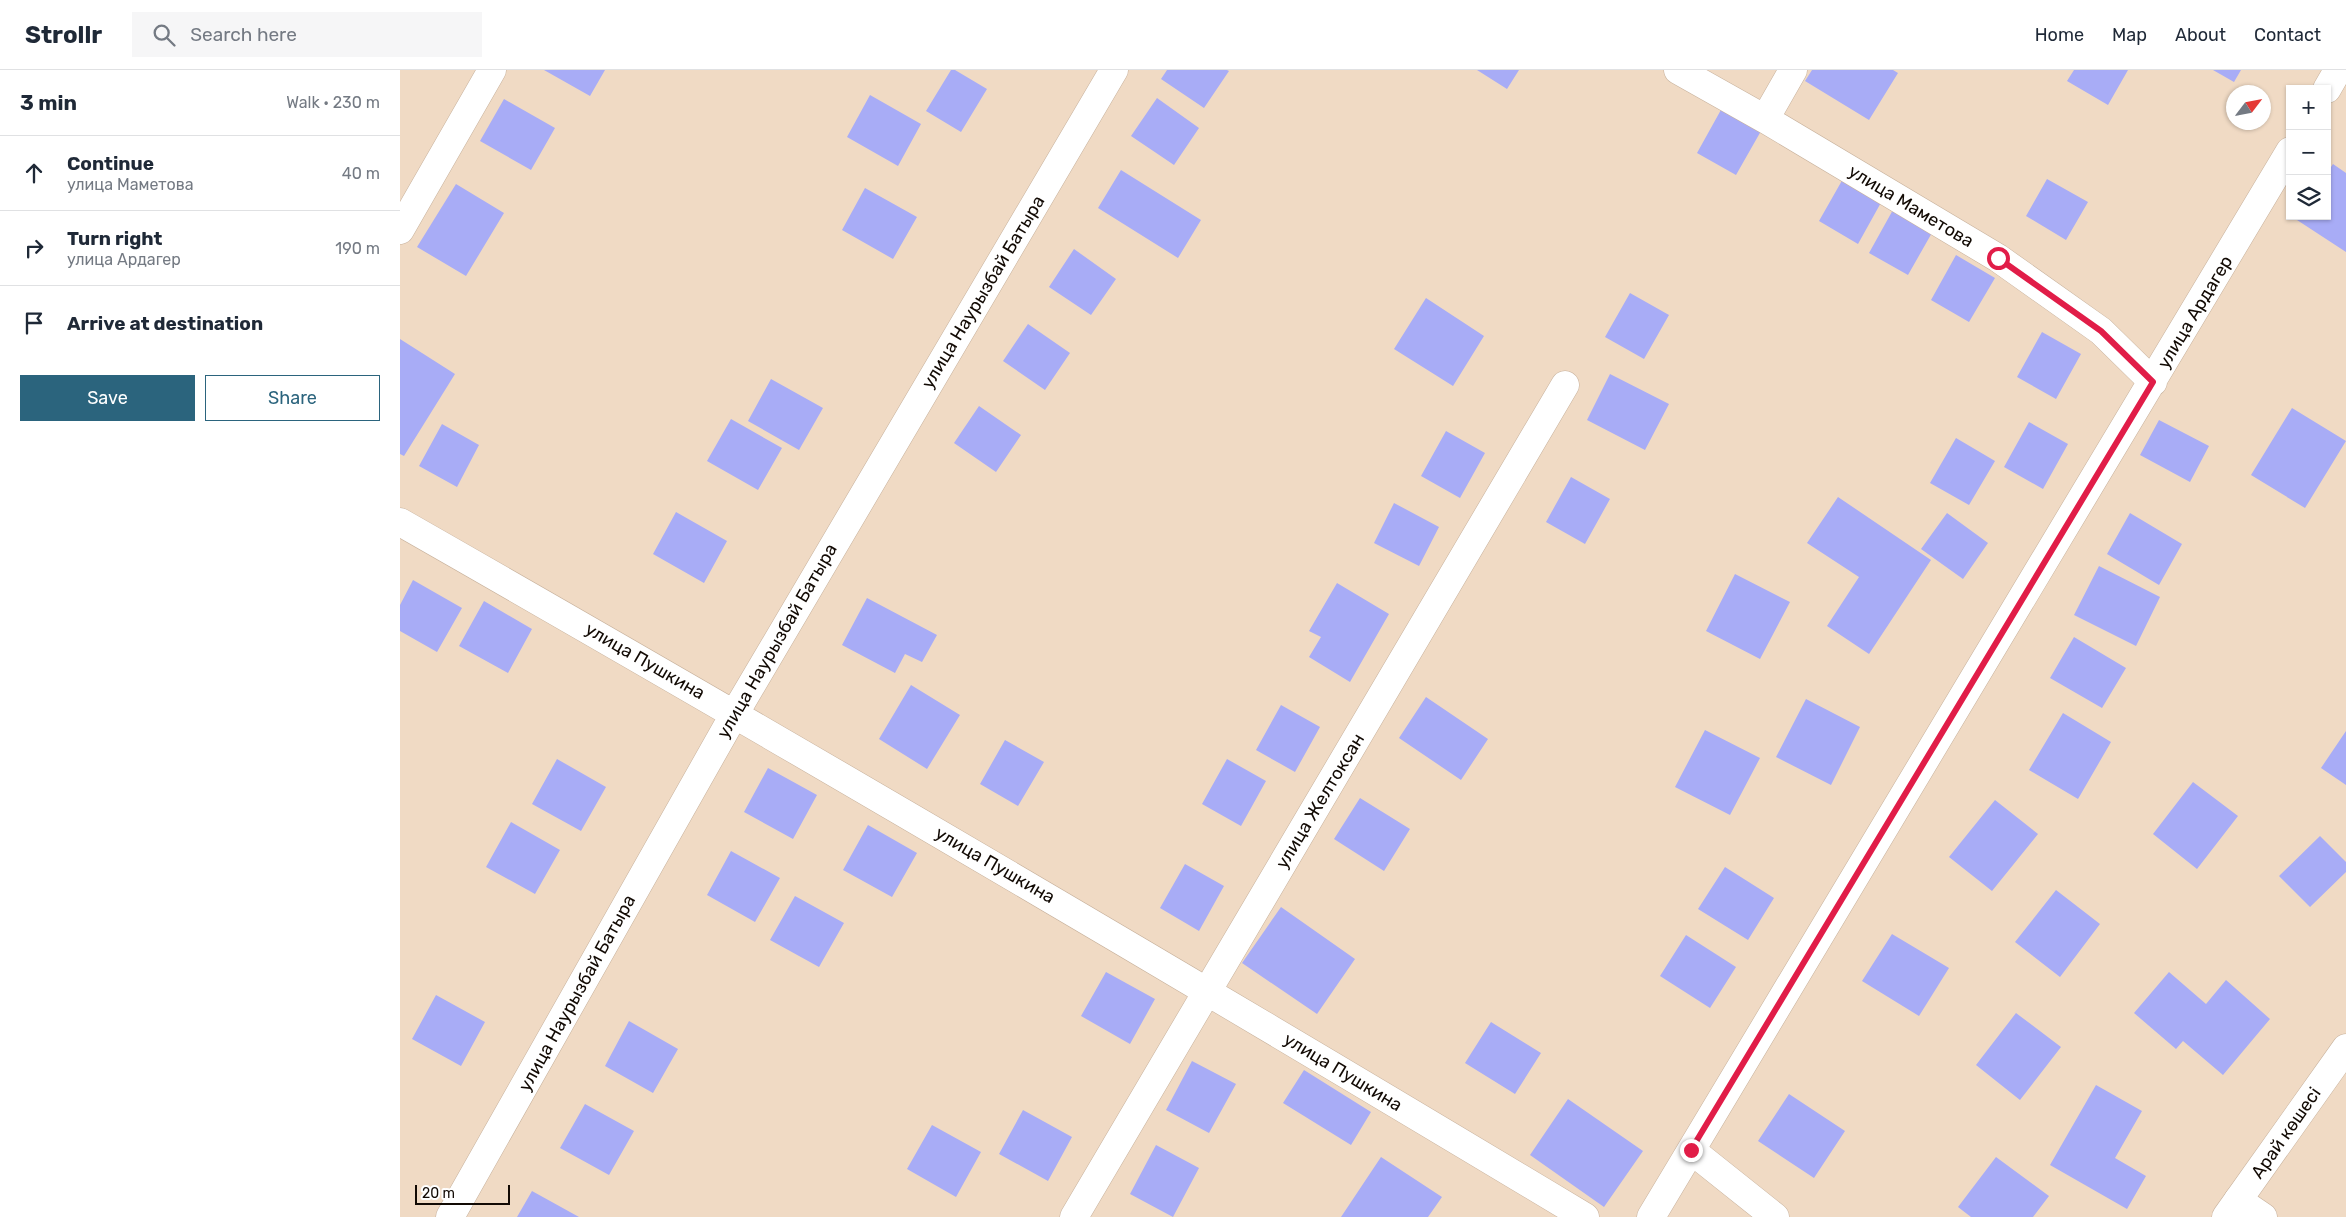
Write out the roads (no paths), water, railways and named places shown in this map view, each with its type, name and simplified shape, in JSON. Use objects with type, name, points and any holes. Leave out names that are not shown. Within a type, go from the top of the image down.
[{"type":"street","points":[[400,230],[492,70]]},
{"type":"street","name":"улица Наурызбай Батыра","points":[[450,1217],[735,713],[1114,70]]},
{"type":"street","name":"улица Маметова","points":[[1678,70],[1765,119],[1998,258],[2101,331],[2153,382]]},
{"type":"street","points":[[1765,119],[1793,70]]},
{"type":"street","points":[[2329,85],[2338,70]]},
{"type":"street","name":"улица Ардагер","points":[[1651,1217],[2286,158]]},
{"type":"street","name":"улица Желтоксан","points":[[1074,1217],[1566,385]]},
{"type":"street","name":"улица Пушкина","points":[[400,522],[735,713],[1208,991],[1585,1217]]},
{"type":"street","name":"Арай көшесі","points":[[2232,1209],[2346,1048]]},
{"type":"street","points":[[1691,1150],[1775,1217]]},
{"type":"street","points":[[2232,1209],[2263,1217]]}]
